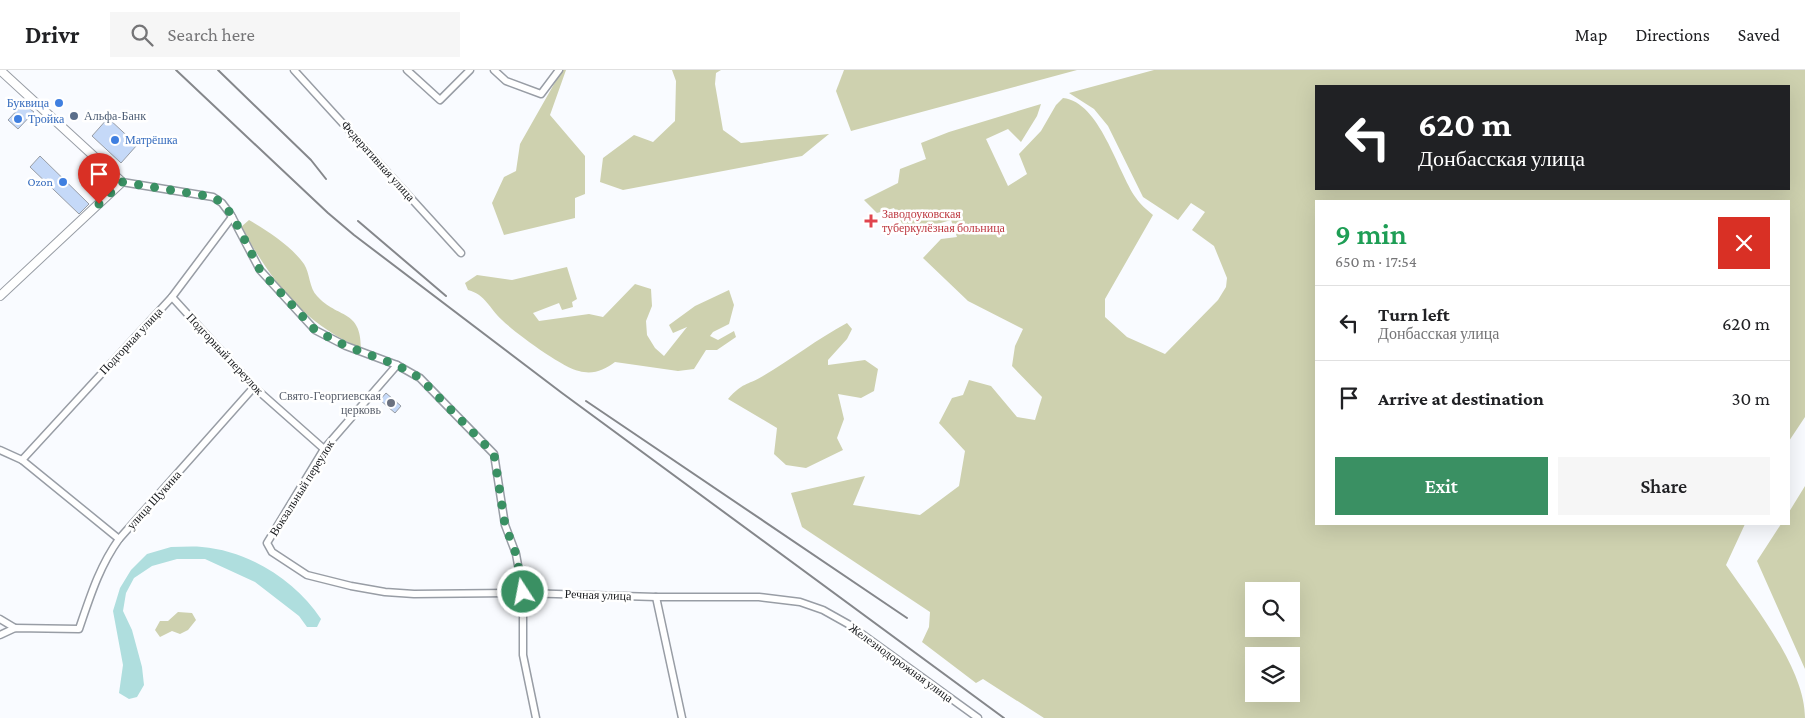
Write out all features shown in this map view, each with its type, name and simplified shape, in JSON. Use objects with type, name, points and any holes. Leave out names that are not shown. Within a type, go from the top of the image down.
[{"type":"street","points":[[0,70],[122,182],[213,197],[222,203],[232,217],[260,270],[315,330],[346,346],[397,365],[420,378],[494,454],[505,525],[516,554],[523,592],[523,655],[536,718]]},
{"type":"street","name":"Федеративная улица","points":[[294,70],[461,253]]},
{"type":"street","points":[[407,70],[440,100],[470,70]]},
{"type":"street","points":[[494,70],[506,81],[541,94],[558,70]]},
{"type":"street","points":[[0,296],[122,182]]},
{"type":"street","name":"Подгорная улица","points":[[22,460],[172,297],[232,217]]},
{"type":"street","name":"Подгорный переулок","points":[[172,297],[254,387],[324,449]]},
{"type":"street","name":"Вокзальный переулок","points":[[267,543],[324,449],[397,365]]},
{"type":"street","name":"улица Щукина","points":[[15,628],[79,629],[104,560],[119,539],[254,387]]},
{"type":"street","points":[[1,453],[22,460],[119,539]]},
{"type":"street","name":"Речная улица","points":[[267,543],[272,552],[307,575],[351,586],[414,594],[523,592],[656,598],[759,597],[800,602],[823,610]]},
{"type":"street","points":[[656,598],[682,718]]},
{"type":"street","name":"Железнодорожная улица","points":[[823,610],[848,624],[978,718]]},
{"type":"street","points":[[0,619],[15,628]]},
{"type":"street","points":[[0,634],[15,628]]},
{"type":"green space","points":[[562,70],[566,70],[550,115],[585,156],[585,194],[575,198],[575,218],[504,235],[492,203],[504,177],[516,171],[520,144]]},
{"type":"green space","points":[[672,70],[721,70],[716,73],[715,84],[723,130],[741,143],[829,134],[802,156],[623,190],[600,182],[603,158],[634,135],[653,142],[675,121],[676,81]]},
{"type":"green space","points":[[844,70],[1077,70],[851,131],[836,91]]},
{"type":"green space","points":[[1154,70],[1805,70],[1805,417],[1790,440],[1790,200],[1315,200],[1315,525],[1745,525],[1726,565],[1763,618],[1787,658],[1797,679],[1803,699],[1805,718],[1044,718],[983,679],[976,683],[922,642],[929,627],[930,612],[802,527],[791,493],[865,476],[853,505],[920,515],[959,486],[965,451],[939,423],[952,398],[963,395],[969,380],[991,386],[1017,417],[1035,420],[1042,397],[1012,366],[1015,346],[1023,329],[968,301],[923,258],[941,239],[957,237],[951,220],[907,233],[894,208],[877,213],[864,200],[898,183],[900,169],[926,159],[921,143],[949,132],[1041,104],[1037,116],[1021,142],[1008,129],[986,139],[1008,186],[1027,174],[1019,154],[1041,131],[1056,105],[1063,98],[1076,102],[1097,124],[1136,198],[1153,215],[1105,299],[1105,317],[1127,337],[1165,354],[1218,300],[1226,287],[1227,278],[1214,246],[1192,230],[1205,212],[1191,203],[1178,220],[1143,197],[1108,126],[1094,109],[1069,93]]},
{"type":"green space","points":[[249,220],[279,239],[298,257],[306,268],[314,293],[325,303],[353,320],[360,336],[361,348],[340,338],[322,326],[290,298],[265,265],[241,227]]},
{"type":"green space","points":[[567,267],[577,299],[572,302],[573,307],[562,310],[559,303],[533,313],[539,321],[589,314],[603,317],[635,284],[651,289],[652,306],[646,321],[647,335],[655,348],[664,356],[687,327],[673,333],[669,325],[695,306],[729,290],[734,305],[729,324],[713,332],[710,336],[718,340],[734,331],[736,337],[717,350],[706,350],[694,369],[678,371],[615,362],[598,371],[584,372],[562,363],[527,341],[502,320],[479,295],[468,290],[465,283],[477,275],[512,280]]},
{"type":"green space","points":[[847,323],[852,329],[847,339],[828,360],[828,365],[865,360],[878,369],[874,391],[861,398],[838,394],[844,419],[837,438],[843,450],[806,468],[786,465],[774,454],[777,428],[728,399],[741,387],[763,376]]},
{"type":"green space","points":[[1805,486],[1805,669],[1757,561],[1780,525],[1790,525],[1790,510]]},
{"type":"green space","points":[[178,612],[192,613],[196,620],[188,630],[180,634],[172,631],[160,637],[155,630],[160,621],[168,621]]},
{"type":"water","points":[[171,547],[198,547],[220,550],[237,554],[253,561],[284,580],[298,592],[321,619],[317,627],[307,627],[299,616],[255,582],[205,559],[177,559],[152,566],[134,578],[126,593],[123,611],[132,630],[142,667],[144,685],[137,697],[129,699],[119,693],[123,665],[113,611],[120,588],[131,570],[147,554]]},
{"type":"building","name":"Тройка","points":[[23,104],[34,112],[18,129],[8,120]]},
{"type":"building","name":"Матрёшка","points":[[108,118],[137,145],[121,163],[92,136]]},
{"type":"building","points":[[40,156],[89,204],[79,214],[30,167]]},
{"type":"building","name":"Свято-Георгиевская церковь","points":[[386,393],[401,406],[395,413],[380,400]]},
{"type":"railway","points":[[176,70],[328,213],[354,235],[562,393],[1004,718]]},
{"type":"railway","points":[[218,70],[311,160],[326,179]]},
{"type":"railway","points":[[358,221],[446,296]]},
{"type":"railway","points":[[586,401],[907,618]]},
{"type":"place","name":"Буквица","points":[[59,103]]},
{"type":"place","name":"Альфа-Банк","points":[[74,116]]},
{"type":"place","name":"Тройка","points":[[18,119]]},
{"type":"place","name":"Матрёшка","points":[[115,140]]},
{"type":"place","name":"Ozon","points":[[63,182]]},
{"type":"place","name":"Заводоуковская туберкулёзная больница","points":[[871,221]]},
{"type":"place","name":"Свято-Георгиевская церковь","points":[[391,403]]},
{"type":"route","points":[[99,204],[122,182],[213,197],[222,203],[232,215],[260,270],[315,330],[346,346],[409,370],[420,378],[494,454],[505,525],[516,554],[523,592]]}]
